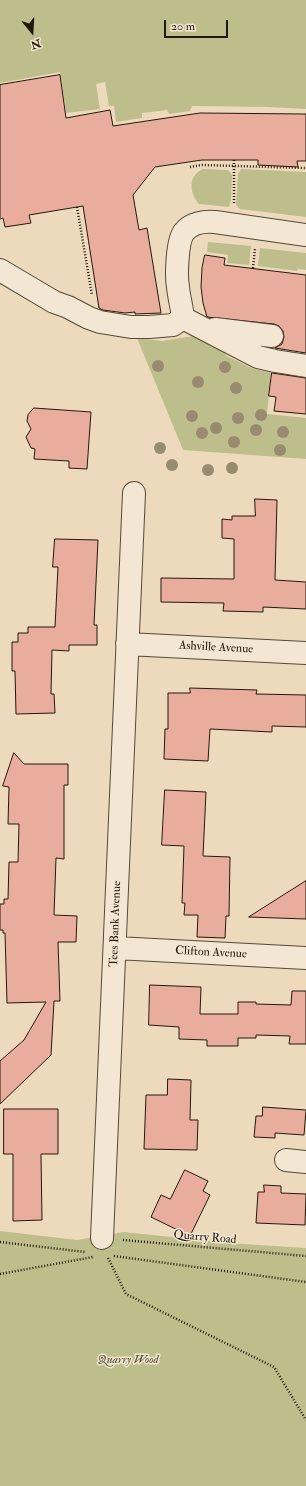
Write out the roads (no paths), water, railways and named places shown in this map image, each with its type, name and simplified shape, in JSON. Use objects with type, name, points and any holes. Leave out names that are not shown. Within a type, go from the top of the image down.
[{"type":"street","points":[[306,235],[205,221],[188,227],[183,233],[180,240],[177,276],[192,323],[258,357],[275,362],[306,366]]},
{"type":"street","points":[[0,270],[54,302],[100,322],[131,327],[192,323],[272,336]]},
{"type":"street","name":"Tees Bank Avenue","points":[[97,1249],[116,948],[128,610],[134,493]]},
{"type":"street","name":"Ashville Avenue","points":[[127,644],[306,653]]},
{"type":"street","name":"Clifton Avenue","points":[[116,948],[306,958]]},
{"type":"park label","name":"Quarry Wood","points":[[128,1360]]}]
